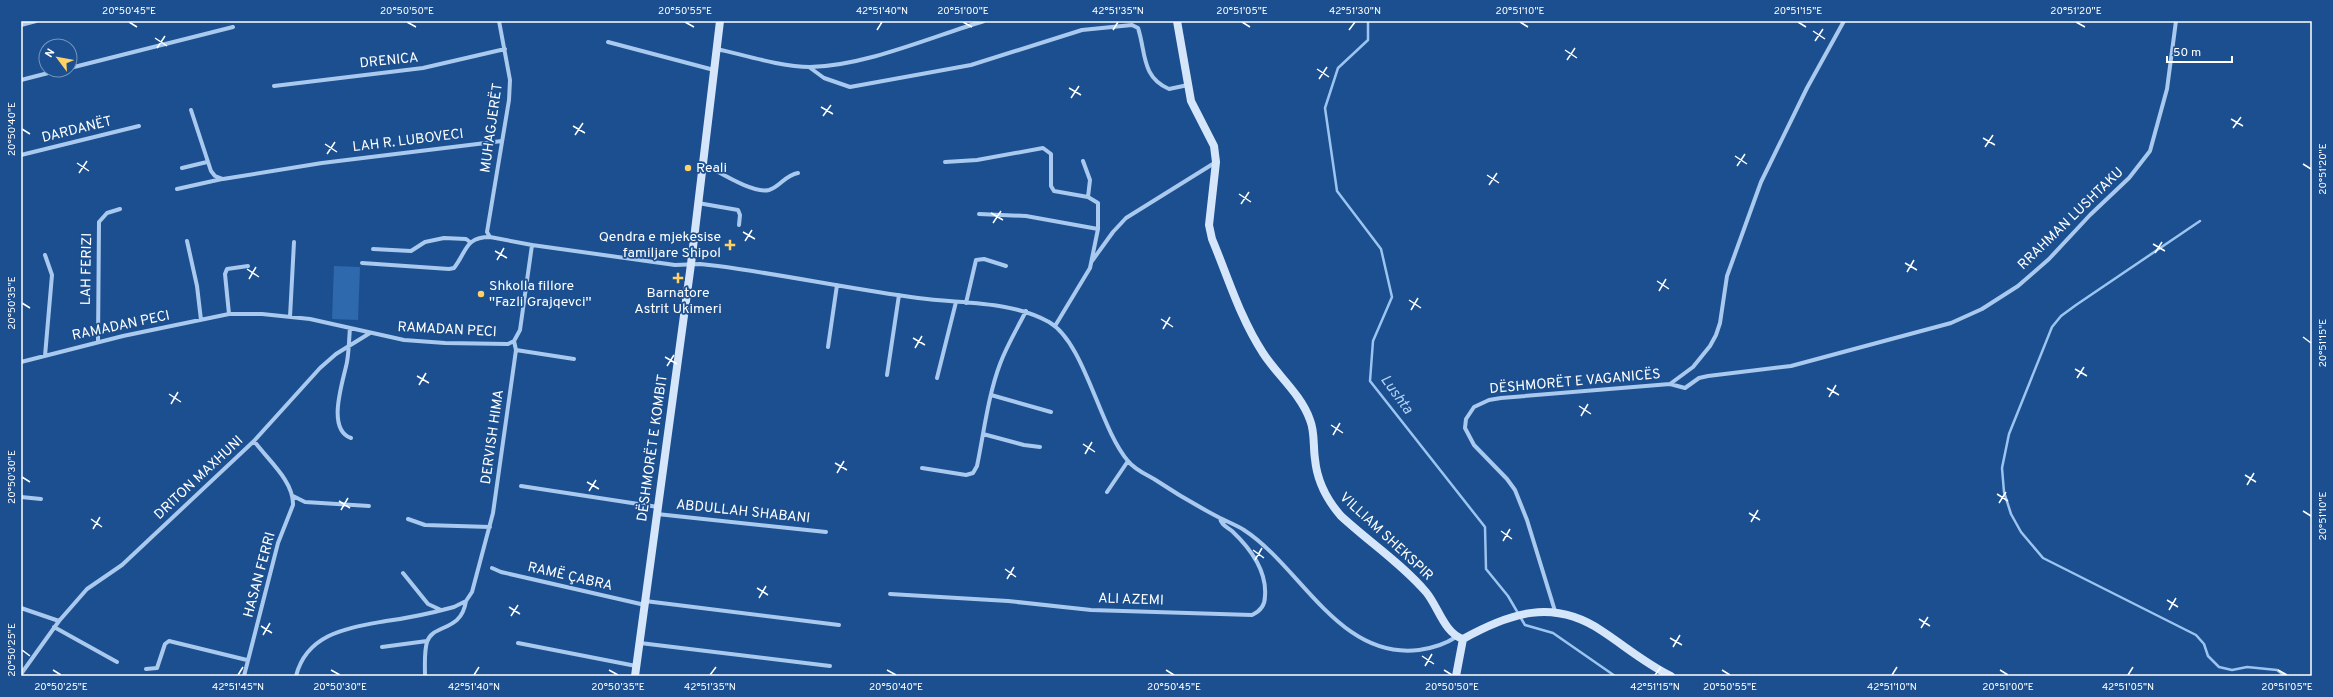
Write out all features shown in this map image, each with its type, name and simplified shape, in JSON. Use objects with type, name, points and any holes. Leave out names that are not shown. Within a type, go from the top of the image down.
[{"type":"street","points":[[21,25],[36,21]]},
{"type":"street","name":"MUHAGJERËT","points":[[490,237],[486,232],[509,100],[510,80],[499,21]]},
{"type":"street","name":"DËSHMORËT E KOMBIT","points":[[635,676],[698,203],[720,21]]},
{"type":"street","points":[[717,49],[810,67],[844,62],[876,54],[984,21]]},
{"type":"street","name":"VILLIAM SHEKSPIR","points":[[1177,21],[1188,85],[1194,107],[1214,146],[1216,162],[1209,225],[1212,239],[1248,327],[1262,352],[1294,394],[1311,420],[1315,459],[1324,491],[1331,504],[1341,516],[1426,592],[1437,607],[1446,624],[1459,638]]},
{"type":"street","name":"DËSHMORËT E VAGANICËS","points":[[1551,612],[1520,503],[1507,479],[1468,437],[1465,428],[1469,412],[1481,403],[1501,398],[1670,384],[1693,367],[1710,346],[1720,324],[1727,276],[1754,199],[1807,88],[1844,21]]},
{"type":"street","name":"RRAHMAN LUSHTAKU","points":[[1670,384],[1685,388],[1699,378],[1708,376],[1790,366],[1951,323],[1982,309],[2018,286],[2049,259],[2090,215],[2129,178],[2150,151],[2167,89],[2176,21]]},
{"type":"street","points":[[810,67],[824,78],[850,87],[971,65],[1082,30],[1132,25],[1138,28],[1145,64],[1152,78],[1169,89],[1188,85]]},
{"type":"street","points":[[78,66],[233,27]]},
{"type":"street","points":[[608,42],[714,70]]},
{"type":"street","name":"DRENICA","points":[[274,86],[423,68],[505,48]]},
{"type":"street","points":[[21,80],[38,76]]},
{"type":"street","points":[[191,110],[207,162],[215,176],[223,179]]},
{"type":"street","name":"DARDANËT","points":[[21,155],[139,126]]},
{"type":"street","name":"LAH R. LUBOVECI","points":[[177,189],[223,179],[354,159],[502,140]]},
{"type":"street","points":[[945,162],[977,160],[1043,148],[1051,154],[1051,186],[1054,192],[1088,197],[1098,203],[1098,228],[1092,262],[1087,274],[1055,326]]},
{"type":"street","points":[[1083,161],[1089,173],[1088,197]]},
{"type":"street","points":[[182,168],[207,162]]},
{"type":"street","points":[[1092,262],[1096,259],[1113,232],[1126,218],[1216,162]]},
{"type":"street","points":[[702,164],[739,182],[764,190],[776,186],[791,174],[798,173]]},
{"type":"street","points":[[698,203],[738,210],[740,215],[739,225]]},
{"type":"street","name":"LAH FERIZI","points":[[98,342],[99,222],[107,213],[120,209]]},
{"type":"street","points":[[979,214],[1026,216],[1098,228]]},
{"type":"street","points":[[362,263],[449,269],[454,268],[470,242],[475,238],[490,237],[532,245],[675,266],[690,264],[754,271],[899,295],[966,302],[1026,311],[1055,326],[1061,331],[1075,352],[1106,421],[1128,461],[1164,486],[1258,540],[1319,605],[1367,641],[1395,651],[1410,651],[1439,646],[1509,617],[1551,612],[1565,613],[1601,630],[1671,676]]},
{"type":"street","points":[[374,249],[410,251],[425,242],[444,238],[466,239],[470,242]]},
{"type":"street","points":[[187,241],[197,286],[201,320]]},
{"type":"street","points":[[290,317],[294,242]]},
{"type":"street","name":"RAMADAN PECI","points":[[21,362],[98,342],[229,314],[262,314],[310,319],[404,340],[445,343],[503,344],[514,342],[520,330],[532,245]]},
{"type":"street","points":[[45,255],[52,275],[45,356]]},
{"type":"street","points":[[966,302],[976,260],[984,259],[1006,266]]},
{"type":"street","points":[[229,314],[225,274],[227,269],[232,267],[248,266]]},
{"type":"street","points":[[828,346],[837,285]]},
{"type":"street","points":[[887,375],[899,295]]},
{"type":"street","points":[[937,378],[956,302]]},
{"type":"street","points":[[922,468],[966,475],[973,473],[977,466],[991,395],[1006,350],[1026,311]]},
{"type":"street","points":[[350,328],[339,402],[338,419],[341,430],[345,436],[351,438]]},
{"type":"street","name":"DRITON MAXHUNI","points":[[21,674],[54,627],[87,589],[122,565],[254,441],[320,368],[348,346],[370,333]]},
{"type":"street","name":"DERVISH HIMA","points":[[427,641],[433,633],[457,620],[477,581],[490,527],[516,350],[514,342]]},
{"type":"street","points":[[516,350],[574,359]]},
{"type":"street","points":[[991,395],[1051,412]]},
{"type":"street","points":[[983,434],[1024,445],[1040,447]]},
{"type":"street","points":[[254,441],[276,469],[293,496],[305,502],[369,506]]},
{"type":"street","points":[[1107,492],[1128,461]]},
{"type":"street","name":"ABDULLAH SHABANI","points":[[521,486],[658,510],[826,532]]},
{"type":"street","name":"HASAN FERRI","points":[[244,676],[278,543],[293,505],[293,496]]},
{"type":"street","points":[[21,497],[41,498]]},
{"type":"street","name":"ALI AZEMI","points":[[890,594],[1008,601],[1091,610],[1252,615],[1259,612],[1263,607],[1266,588],[1264,577],[1249,549],[1222,524],[1220,518]]},
{"type":"street","points":[[408,519],[426,525],[490,527]]},
{"type":"street","name":"RAMË ÇABRA","points":[[492,568],[501,572],[594,595],[645,603]]},
{"type":"street","points":[[403,574],[428,604],[441,610]]},
{"type":"street","points":[[296,676],[302,661],[312,647],[325,637],[340,630],[441,610],[466,601]]},
{"type":"street","points":[[645,603],[839,625]]},
{"type":"street","points":[[21,608],[59,621]]},
{"type":"street","points":[[54,627],[117,662]]},
{"type":"street","points":[[1456,676],[1459,638]]},
{"type":"street","points":[[146,669],[157,668],[165,644],[169,641],[247,660]]},
{"type":"street","points":[[382,647],[427,641],[425,676]]},
{"type":"street","points":[[518,643],[636,666]]},
{"type":"street","points":[[640,643],[830,666]]},
{"type":"shaded area","points":[[334,266],[360,267],[358,320],[332,319]]},
{"type":"waterway","name":"Lushta","points":[[1368,21],[1368,40],[1338,68],[1325,108],[1337,191],[1381,249],[1392,297],[1373,341],[1370,381],[1485,527],[1486,569],[1508,596],[1525,625],[1553,633],[1615,676]]},
{"type":"waterway","points":[[2200,221],[2076,305],[2061,316],[2052,327],[2009,434],[2002,468],[2004,492],[2011,514],[2021,532],[2043,558],[2196,635],[2204,644],[2208,656],[2219,667],[2232,670],[2247,667],[2277,670],[2285,676]]},
{"type":"place","name":"Reali","points":[[688,168]]},
{"type":"place","name":"Qendra e mjekesise familjare Shipol","points":[[730,245]]},
{"type":"place","name":"Barnatore Astrit Ukimeri","points":[[678,278]]},
{"type":"place","name":"Shkolla fillore ''Fazli Grajqevci''","points":[[481,294]]}]
